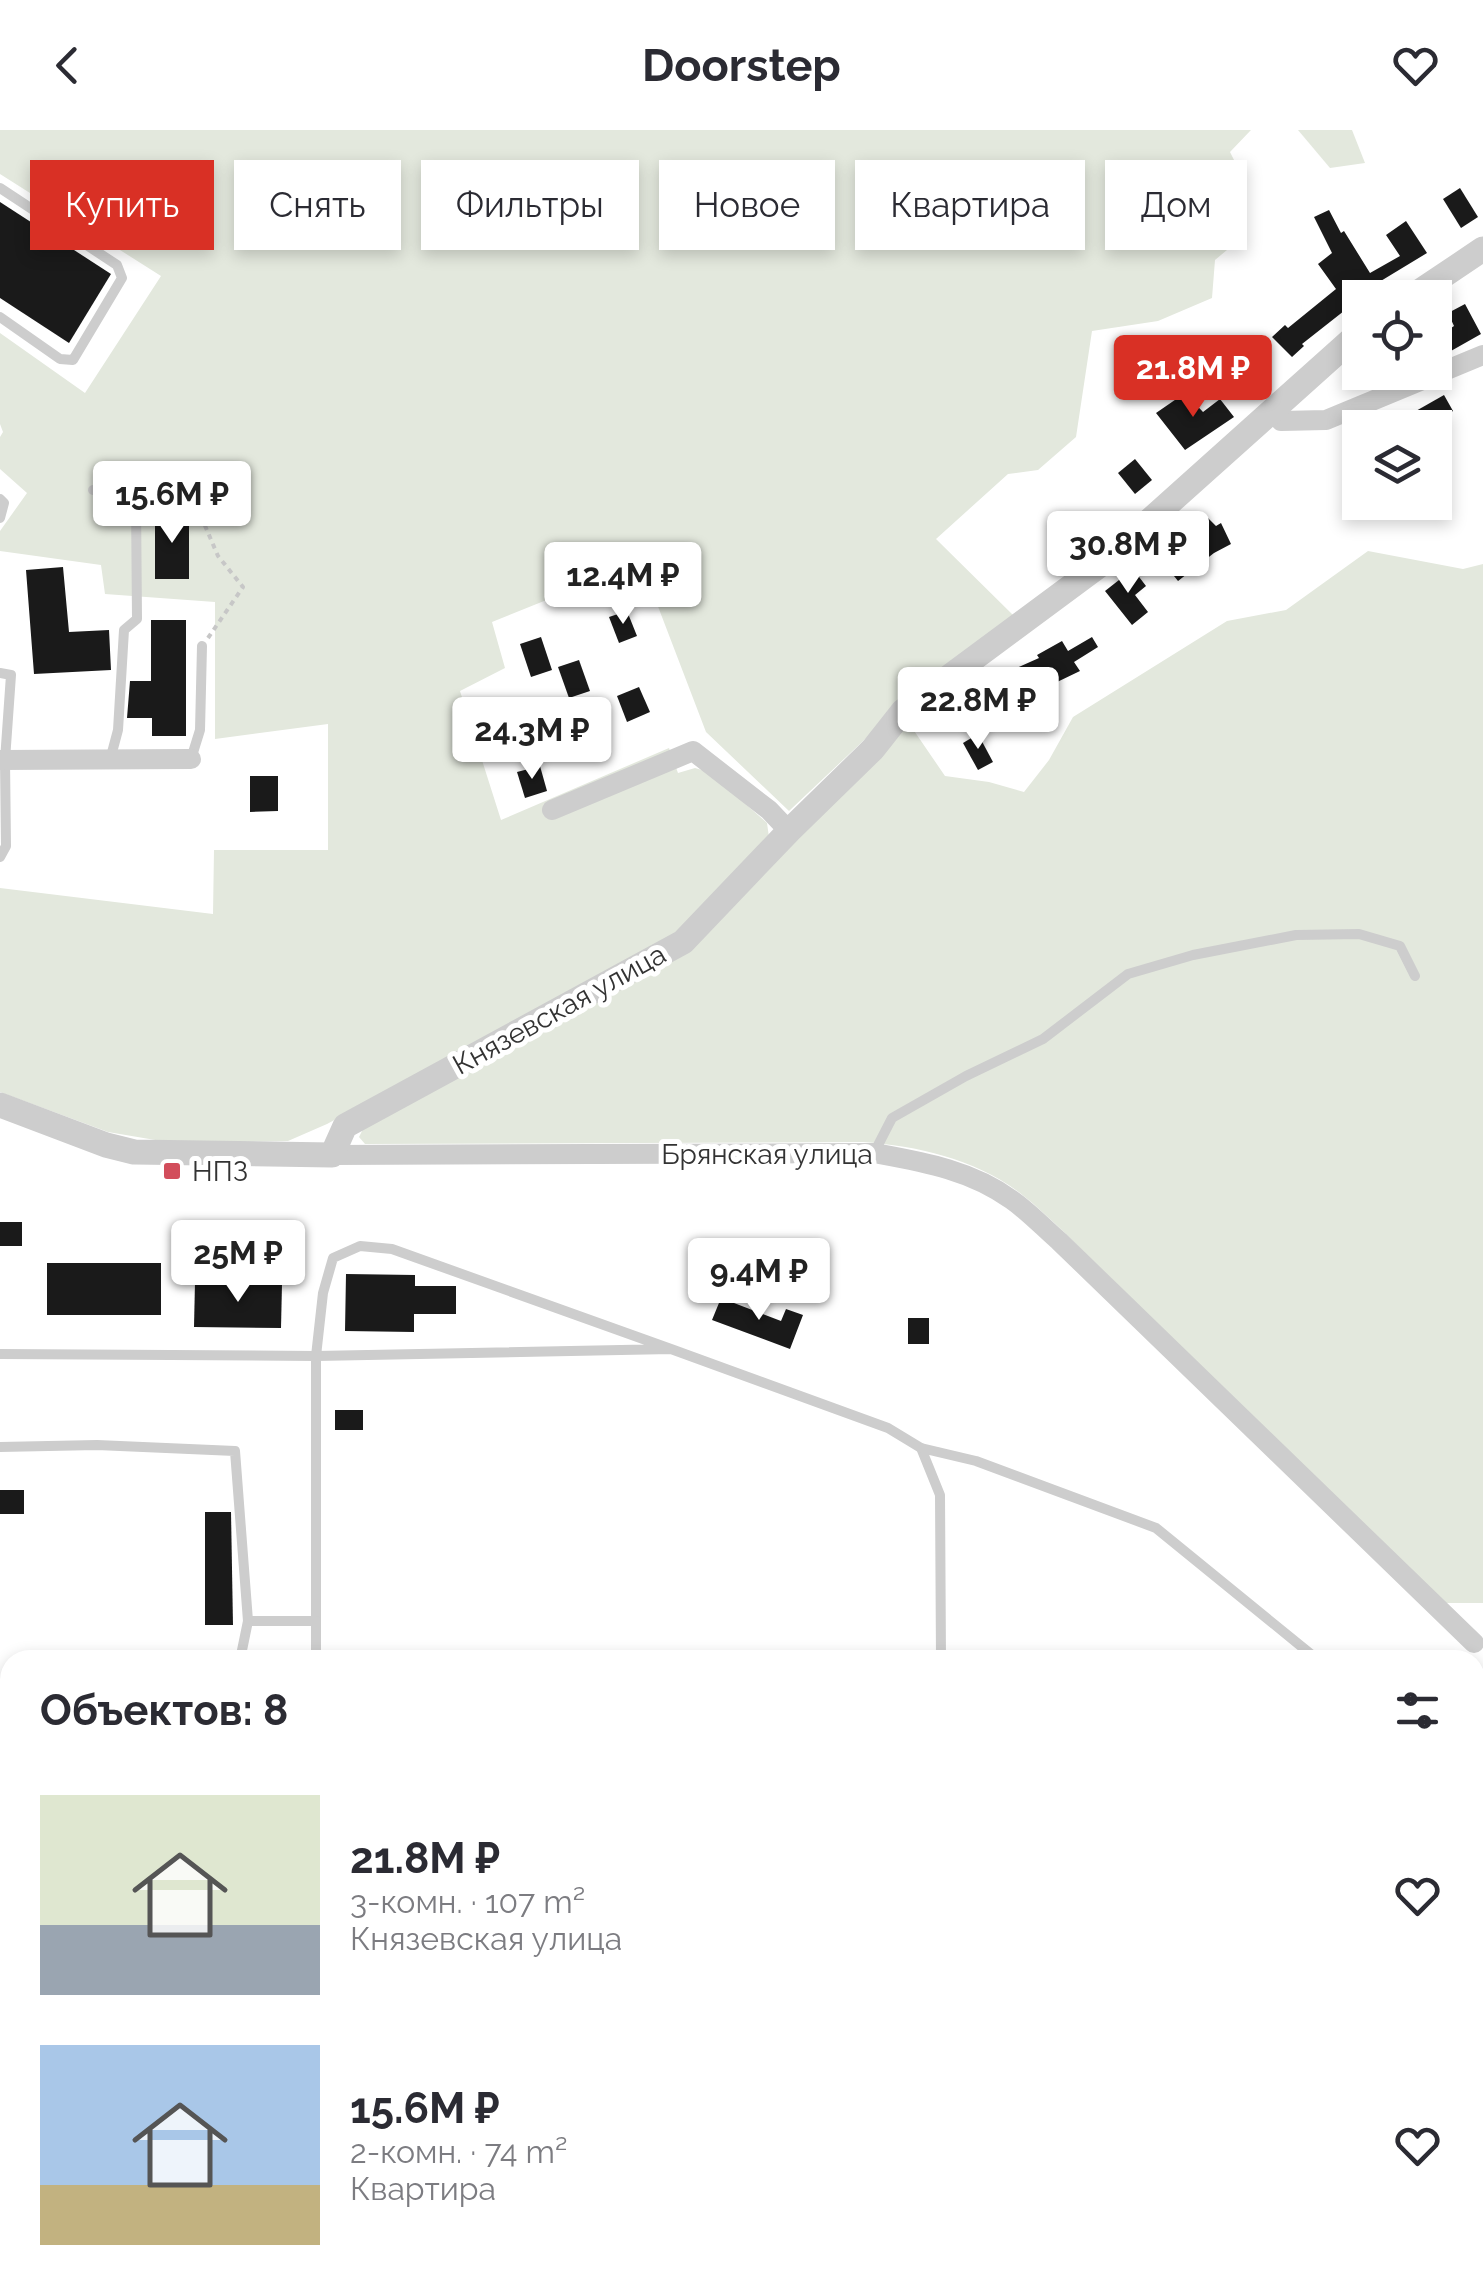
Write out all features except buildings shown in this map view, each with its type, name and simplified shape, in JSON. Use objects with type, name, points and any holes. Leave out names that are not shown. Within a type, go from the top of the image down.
[{"type":"street","points":[[1437,280],[1483,249]]},
{"type":"street","name":"Князевская улица","points":[[332,1155],[345,1126],[683,942],[873,750],[903,711],[1100,565],[1342,348]]},
{"type":"street","points":[[1272,411],[1281,421],[1326,420],[1483,355]]},
{"type":"street","points":[[552,810],[693,751],[769,810],[789,831]]},
{"type":"street","points":[[2,760],[191,759]]},
{"type":"street","name":"Брянская улица","points":[[0,1105],[134,1152],[874,1153],[942,1166],[1013,1200],[1480,1648]]},
{"type":"lane","points":[[0,188],[117,264],[122,278],[73,360],[60,358],[0,317]]},
{"type":"lane","points":[[93,490],[136,501],[187,500]]},
{"type":"lane","points":[[0,499],[4,504],[0,518]]},
{"type":"lane","points":[[110,760],[118,730],[124,630],[137,618],[136,501]]},
{"type":"lane","points":[[191,759],[200,730],[202,646]]},
{"type":"lane","points":[[0,673],[11,676],[2,760],[6,846],[0,857]]},
{"type":"lane","points":[[874,1153],[892,1118],[1042,1039],[1128,974],[1193,955],[1296,935],[1359,934],[1400,946],[1415,976]]},
{"type":"lane","points":[[316,1650],[316,1356],[323,1294],[333,1258],[360,1246],[392,1248],[888,1428],[922,1448],[976,1461],[1156,1528],[1306,1650]]},
{"type":"lane","points":[[0,1354],[316,1356],[671,1350]]},
{"type":"lane","points":[[0,1447],[96,1445],[235,1452],[248,1621],[242,1650]]},
{"type":"lane","points":[[922,1448],[940,1495],[941,1650]]},
{"type":"lane","points":[[248,1621],[316,1621]]},
{"type":"path","points":[[187,500],[201,509],[218,556],[243,587],[202,646]]},
{"type":"shaded area","points":[[0,130],[1251,130],[1230,152],[1234,160],[1105,160],[1105,250],[1227,250],[1215,260],[1212,298],[1158,321],[1092,331],[1076,437],[1038,470],[1008,474],[936,539],[1013,615],[899,707],[789,811],[706,732],[641,562],[492,622],[505,668],[460,691],[501,820],[669,748],[678,773],[695,768],[709,772],[767,823],[769,837],[677,934],[327,1124],[288,1141],[173,1143],[108,1132],[0,1092],[0,888],[213,914],[214,850],[328,850],[328,724],[215,739],[215,602],[105,594],[101,565],[0,551],[0,531],[27,493],[0,469],[0,333],[85,393],[161,276],[120,250],[214,250],[214,160],[30,160],[30,193],[0,174]]},
{"type":"shaded area","points":[[1298,130],[1352,130],[1365,163],[1330,168]]},
{"type":"shaded area","points":[[1368,551],[1463,569],[1483,564],[1483,1603],[1442,1603],[1044,1214],[1003,1181],[965,1163],[925,1151],[863,1142],[365,1144],[359,1137],[365,1125],[689,948],[906,719],[945,776],[1024,792],[1049,760],[1073,717],[1227,621],[1286,610]]},
{"type":"place","name":"НПЗ","points":[[172,1171]]}]
